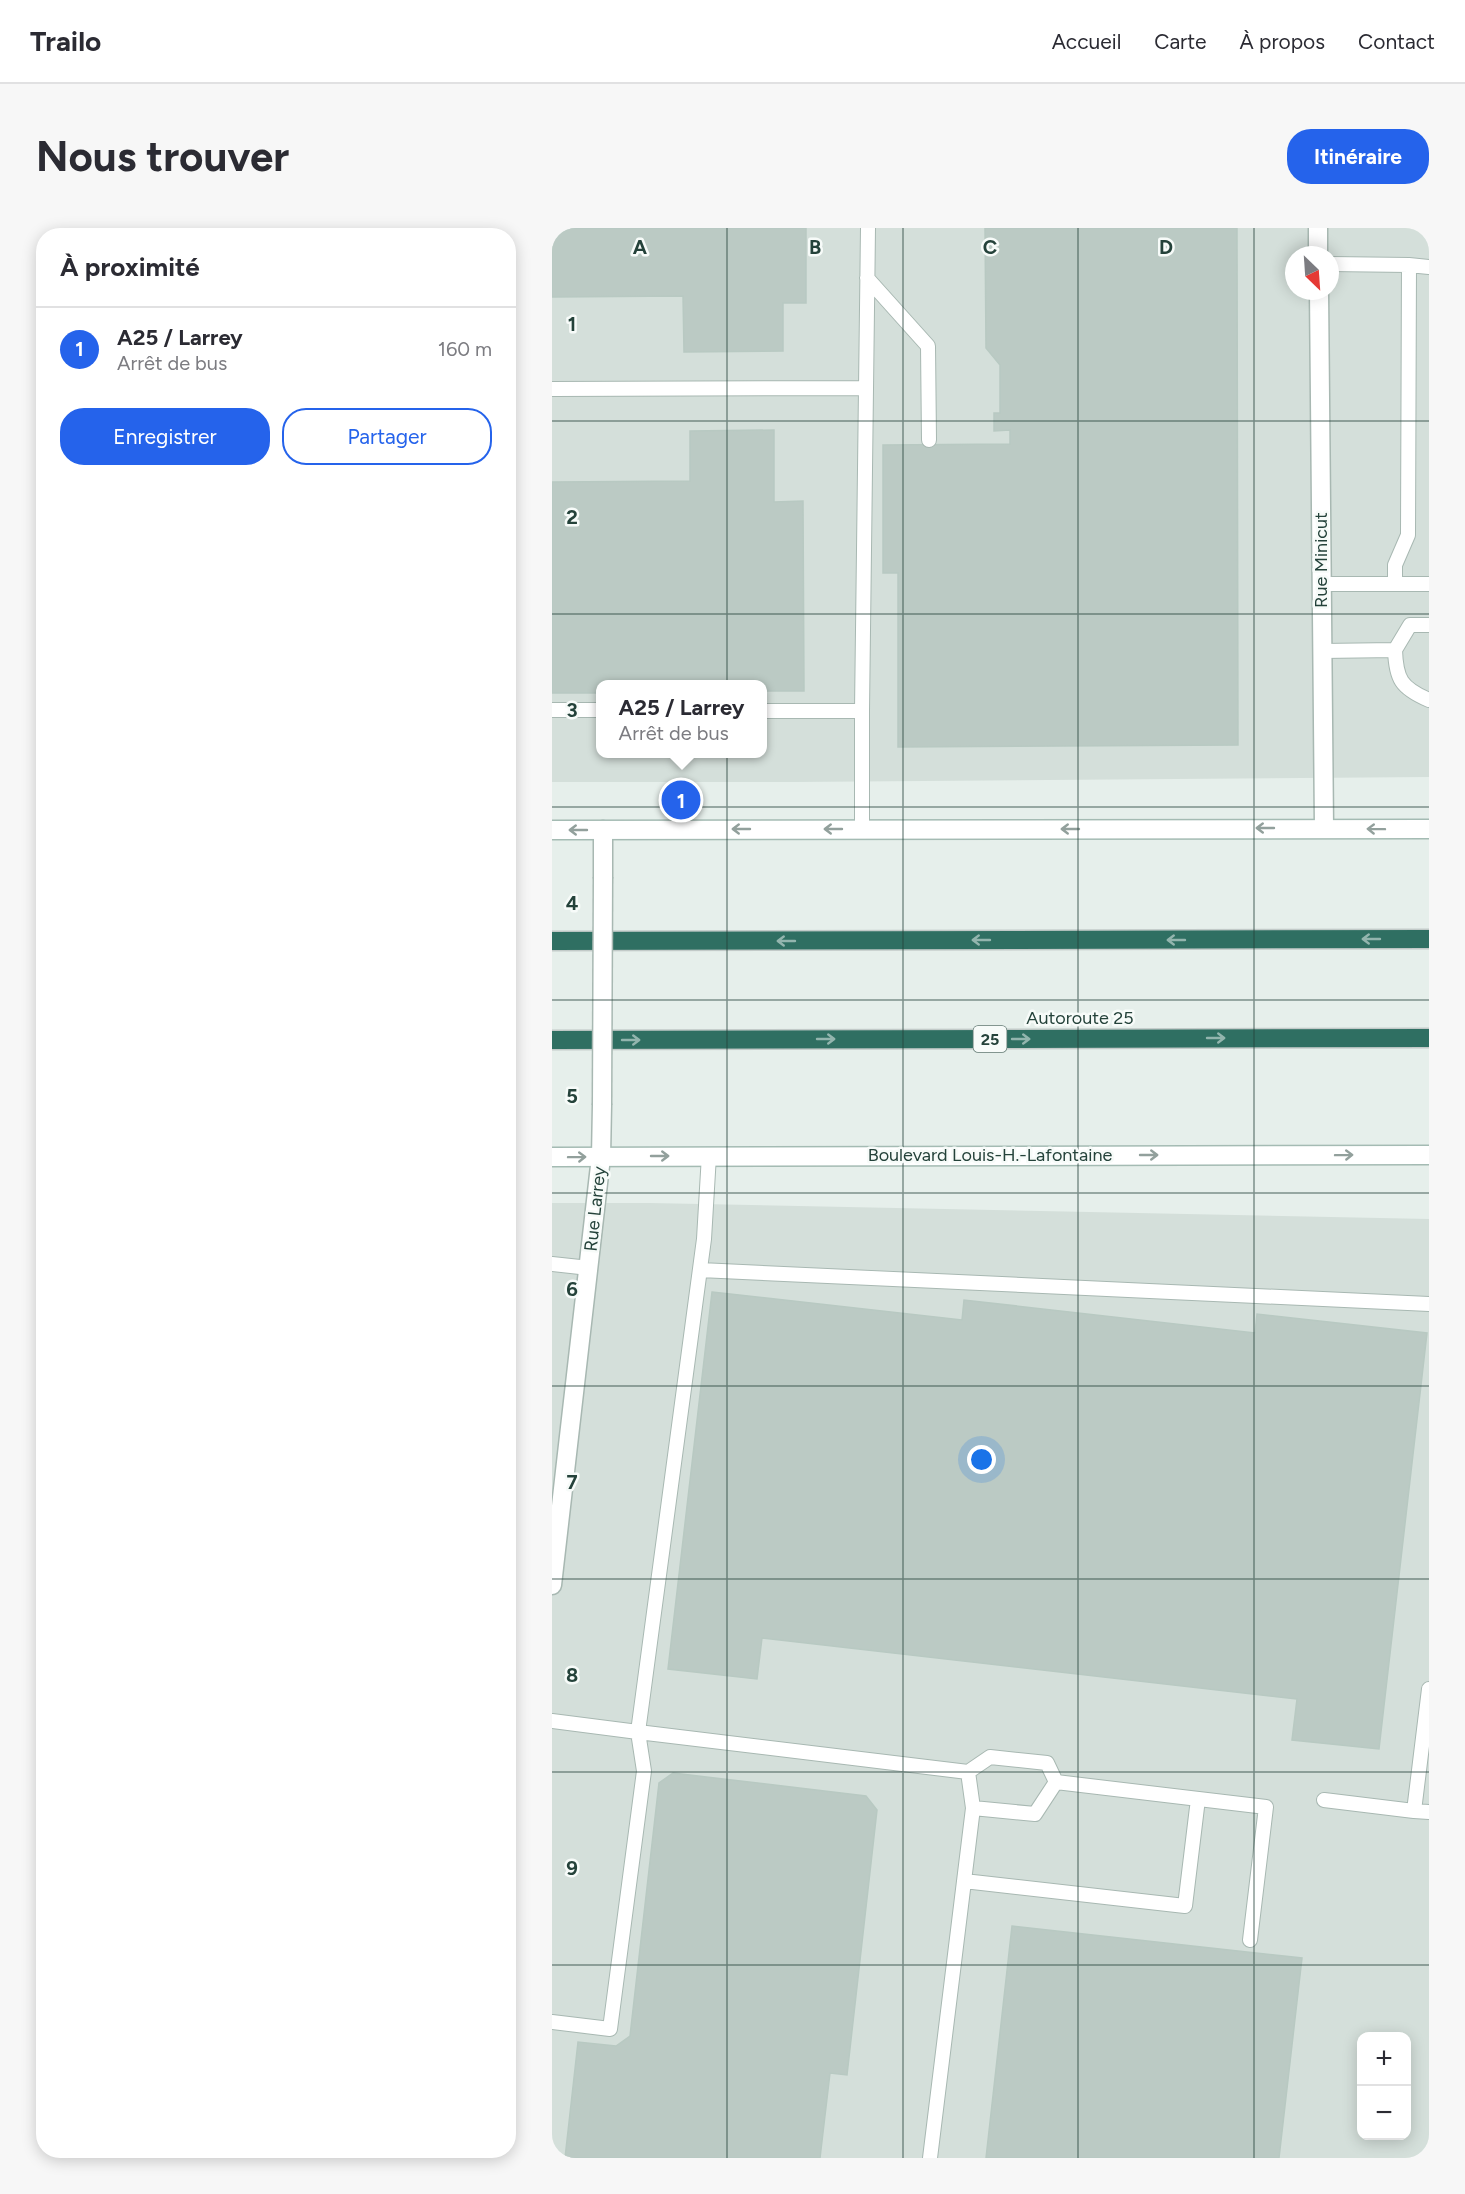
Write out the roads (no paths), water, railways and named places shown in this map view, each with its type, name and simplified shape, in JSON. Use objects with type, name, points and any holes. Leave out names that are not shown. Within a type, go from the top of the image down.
[{"type":"highway","points":[[552,941],[1429,939]]},
{"type":"highway","name":"Autoroute 25","points":[[552,1040],[1429,1038]]},
{"type":"main road","points":[[1318,228],[1318,246]]},
{"type":"main road","name":"Rue Minicut","points":[[1319,300],[1324,828]]},
{"type":"main road","points":[[552,830],[1429,829]]},
{"type":"main road","name":"Rue Larrey","points":[[552,1585],[601,1157],[603,830]]},
{"type":"main road","name":"Boulevard Louis-H.-Lafontaine","points":[[552,1157],[1429,1155]]},
{"type":"lane","points":[[862,829],[868,228]]},
{"type":"lane","points":[[1339,264],[1429,267]]},
{"type":"lane","points":[[1395,584],[1395,565],[1408,535],[1409,265]]},
{"type":"lane","points":[[867,278],[928,346],[929,440]]},
{"type":"lane","points":[[552,389],[866,388]]},
{"type":"lane","points":[[1322,584],[1429,584]]},
{"type":"lane","points":[[1429,625],[1410,625],[1395,650],[1396,672],[1401,682],[1409,690],[1429,700]]},
{"type":"lane","points":[[1322,651],[1395,650]]},
{"type":"lane","points":[[552,710],[596,710]]},
{"type":"lane","points":[[767,711],[862,711]]},
{"type":"lane","points":[[552,2022],[610,2029],[644,1771],[638,1732],[704,1239],[709,1155]]},
{"type":"lane","points":[[552,1264],[589,1268]]},
{"type":"lane","points":[[700,1270],[1429,1304]]},
{"type":"lane","points":[[1414,1811],[1429,1689]]},
{"type":"lane","points":[[552,1721],[968,1772],[990,1757],[1047,1763],[1056,1782]]},
{"type":"lane","points":[[930,2158],[974,1808],[968,1772]]},
{"type":"lane","points":[[1056,1782],[1266,1807],[1250,1940]]},
{"type":"lane","points":[[974,1808],[1035,1814],[1056,1782]]},
{"type":"lane","points":[[964,1881],[1185,1906],[1198,1798]]},
{"type":"lane","points":[[1324,1800],[1429,1812]]},
{"type":"place","name":"A25 / Larrey","points":[[681,800]]}]
